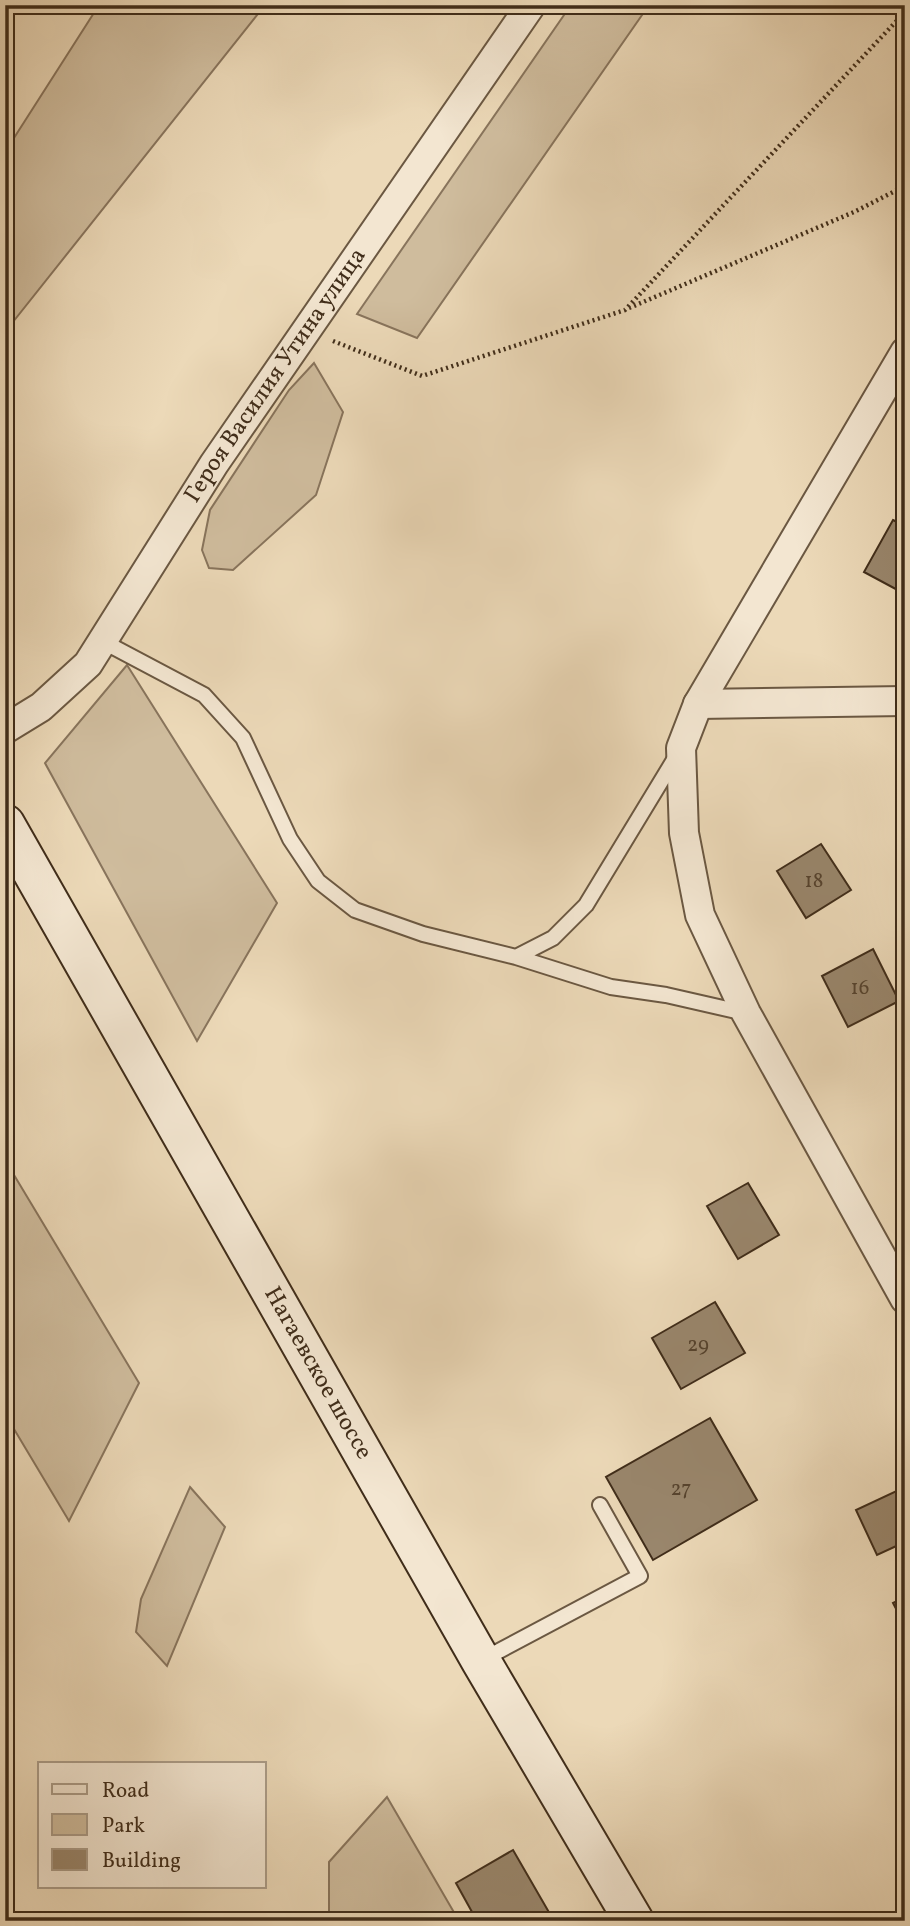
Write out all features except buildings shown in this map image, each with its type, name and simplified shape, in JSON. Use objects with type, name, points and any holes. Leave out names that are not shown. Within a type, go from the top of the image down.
[{"type":"street","name":"Героя Василия Утина улица","points":[[5,729],[41,707],[88,664],[214,464],[531,5]]},
{"type":"street","points":[[905,352],[698,704],[681,748],[684,833],[700,915],[746,1013],[905,1299]]},
{"type":"street","points":[[698,704],[905,701]]},
{"type":"street","name":"Нагаевское шоссе","points":[[5,824],[481,1661],[634,1921]]},
{"type":"lane","points":[[103,641],[204,695],[243,738],[290,839],[318,881],[355,910],[423,934],[516,957],[611,987],[666,995],[746,1013]]},
{"type":"lane","points":[[516,957],[553,938],[586,905],[681,748]]},
{"type":"lane","points":[[481,1661],[640,1576],[600,1505]]},
{"type":"path","points":[[625,310],[905,12]]},
{"type":"path","points":[[306,331],[422,376],[625,310],[854,212],[905,186]]},
{"type":"green space","points":[[99,5],[265,5],[5,332],[5,152]]},
{"type":"green space","points":[[571,5],[649,5],[417,338],[357,314]]},
{"type":"green space","points":[[314,363],[343,412],[316,495],[233,570],[209,568],[202,550],[210,510],[289,390]]},
{"type":"green space","points":[[127,665],[277,903],[197,1041],[45,763]]},
{"type":"green space","points":[[5,1160],[139,1383],[69,1521],[5,1414]]},
{"type":"green space","points":[[190,1487],[225,1527],[167,1666],[136,1632],[141,1599]]},
{"type":"green space","points":[[387,1797],[459,1921],[329,1921],[329,1862]]}]
